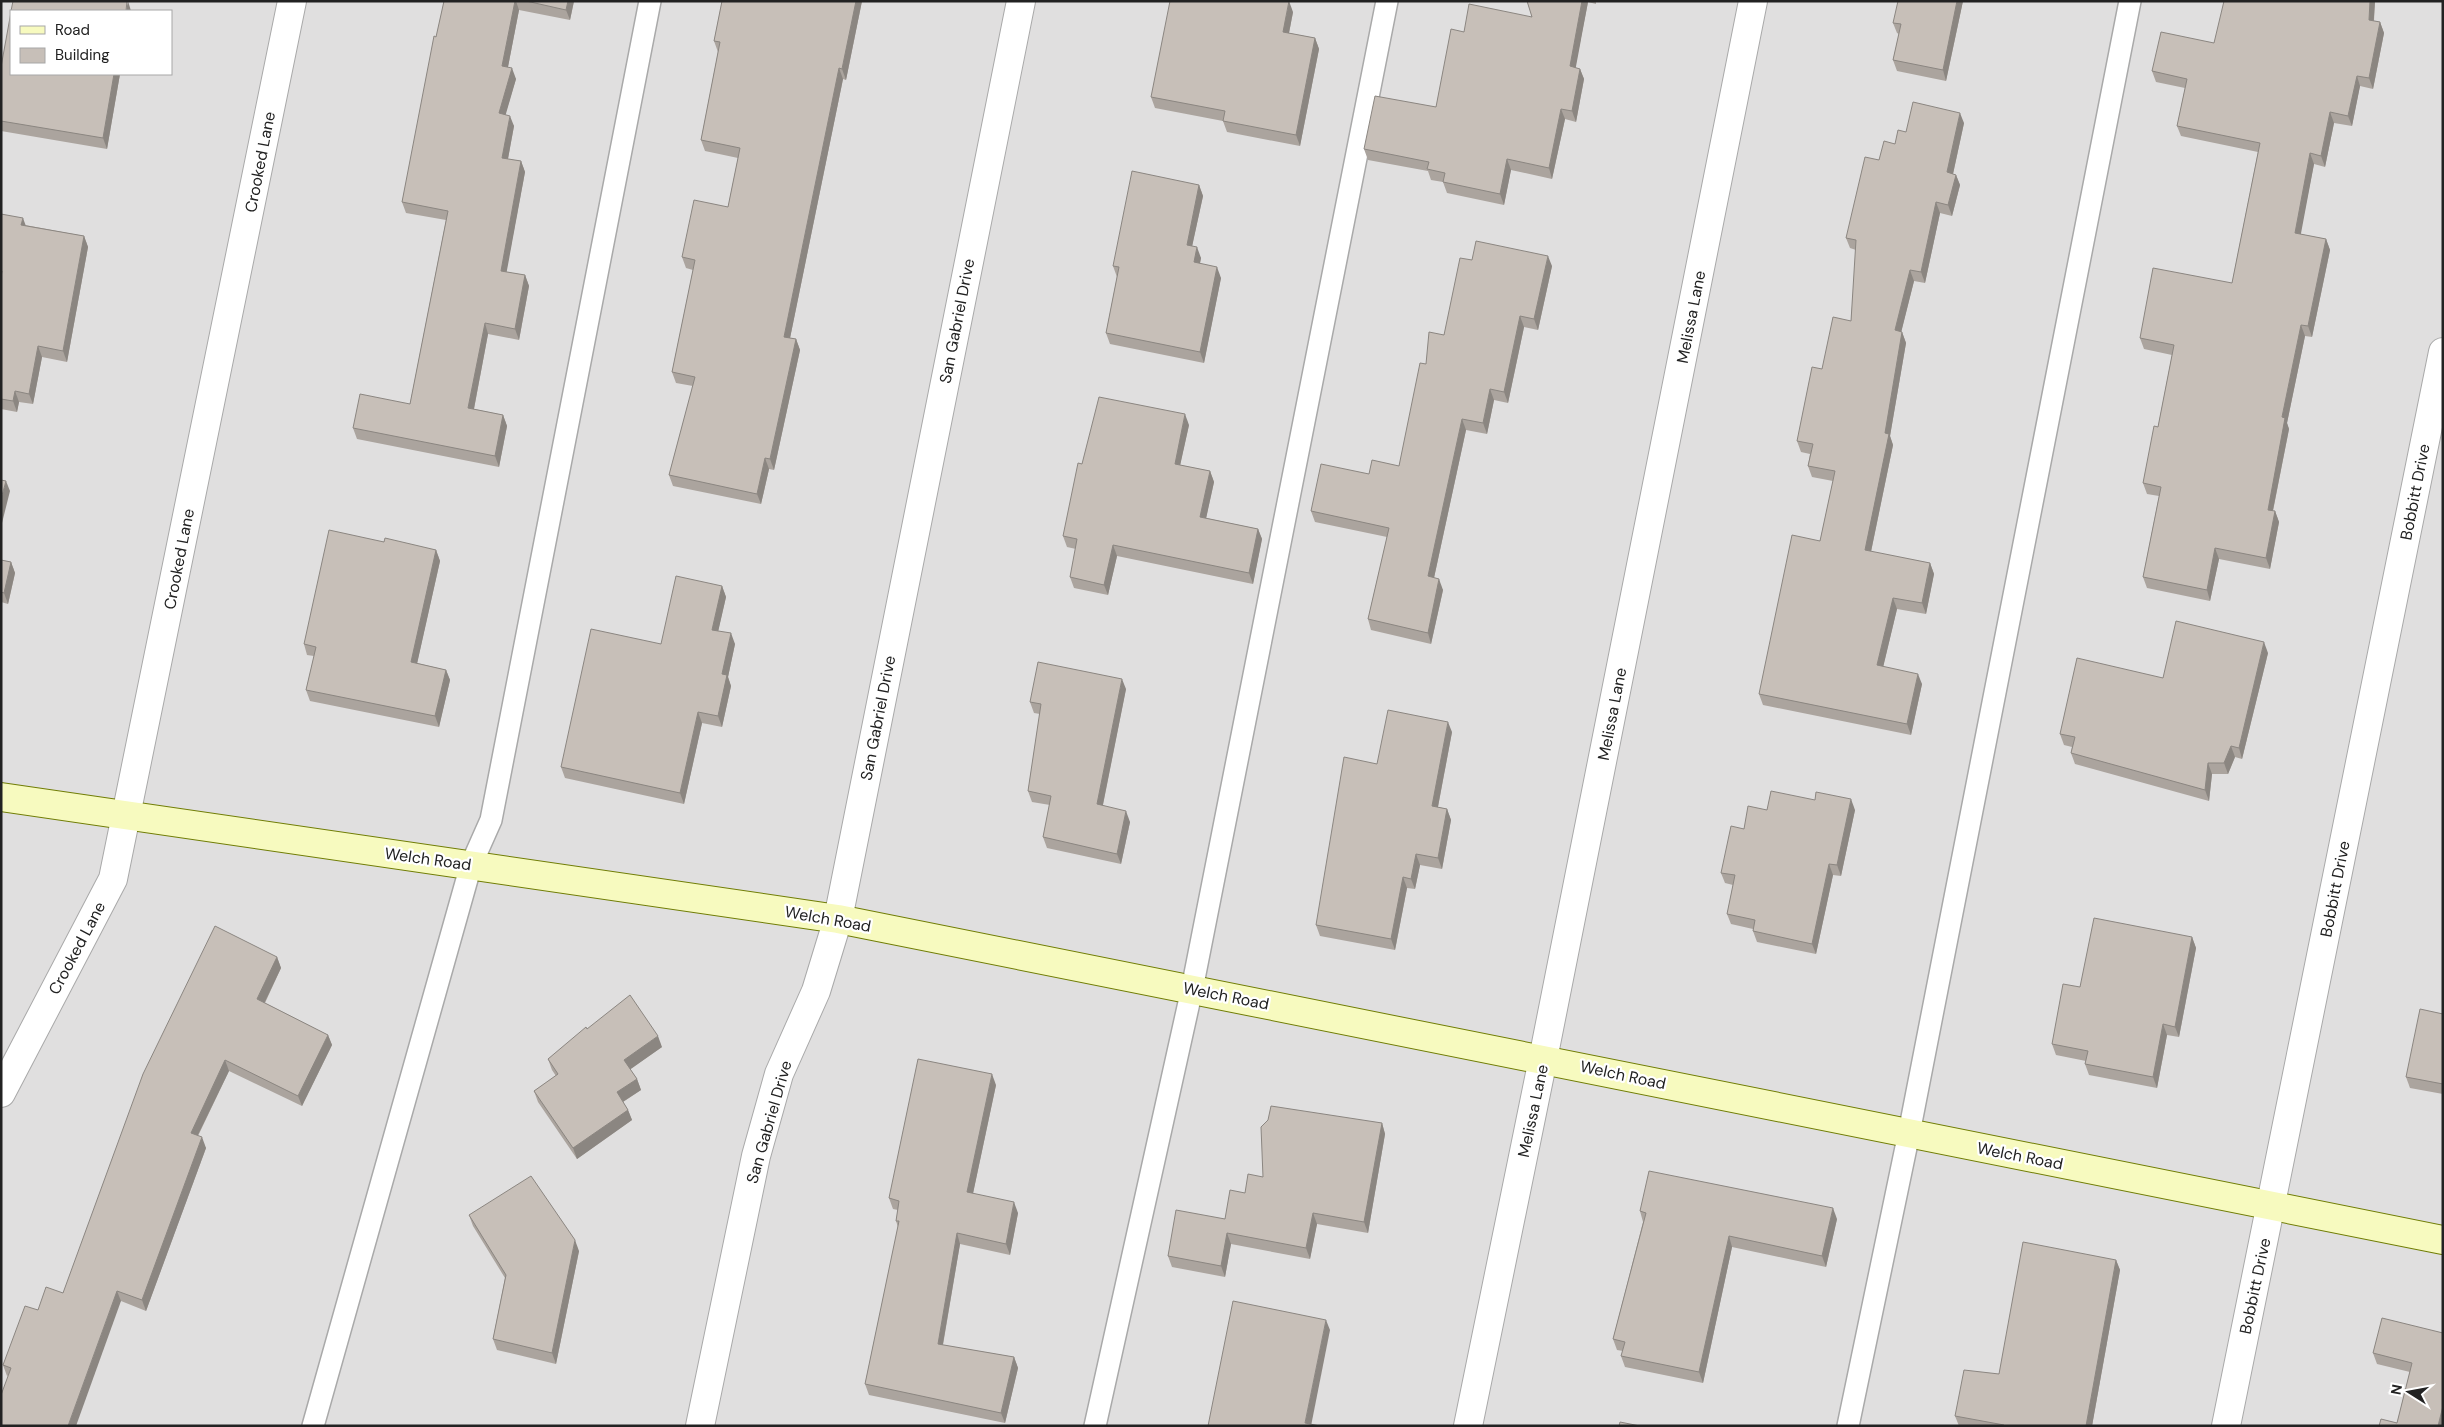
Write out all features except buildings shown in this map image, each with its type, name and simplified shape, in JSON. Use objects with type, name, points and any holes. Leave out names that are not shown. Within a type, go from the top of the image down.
[{"type":"street","name":"Crooked Lane","points":[[1,1093],[113,879],[292,1]]},
{"type":"street","name":"San Gabriel Drive","points":[[700,1426],[756,1156],[779,1074],[816,991],[838,920],[1021,1]]},
{"type":"street","name":"Melissa Lane","points":[[1468,1426],[1543,1059],[1753,1]]},
{"type":"street","name":"Bobbitt Drive","points":[[2226,1426],[2272,1207],[2443,352]]},
{"type":"street","name":"Welch Road","points":[[1,797],[838,920],[1192,989],[2443,1240]]},
{"type":"lane","points":[[313,1426],[470,865],[491,820],[650,1]]},
{"type":"lane","points":[[1095,1426],[1192,989],[1388,1]]},
{"type":"lane","points":[[1848,1426],[1909,1133],[2130,1]]},
{"type":"shaded area","points":[[1,1],[2443,1],[2443,1426],[1,1426]]}]
